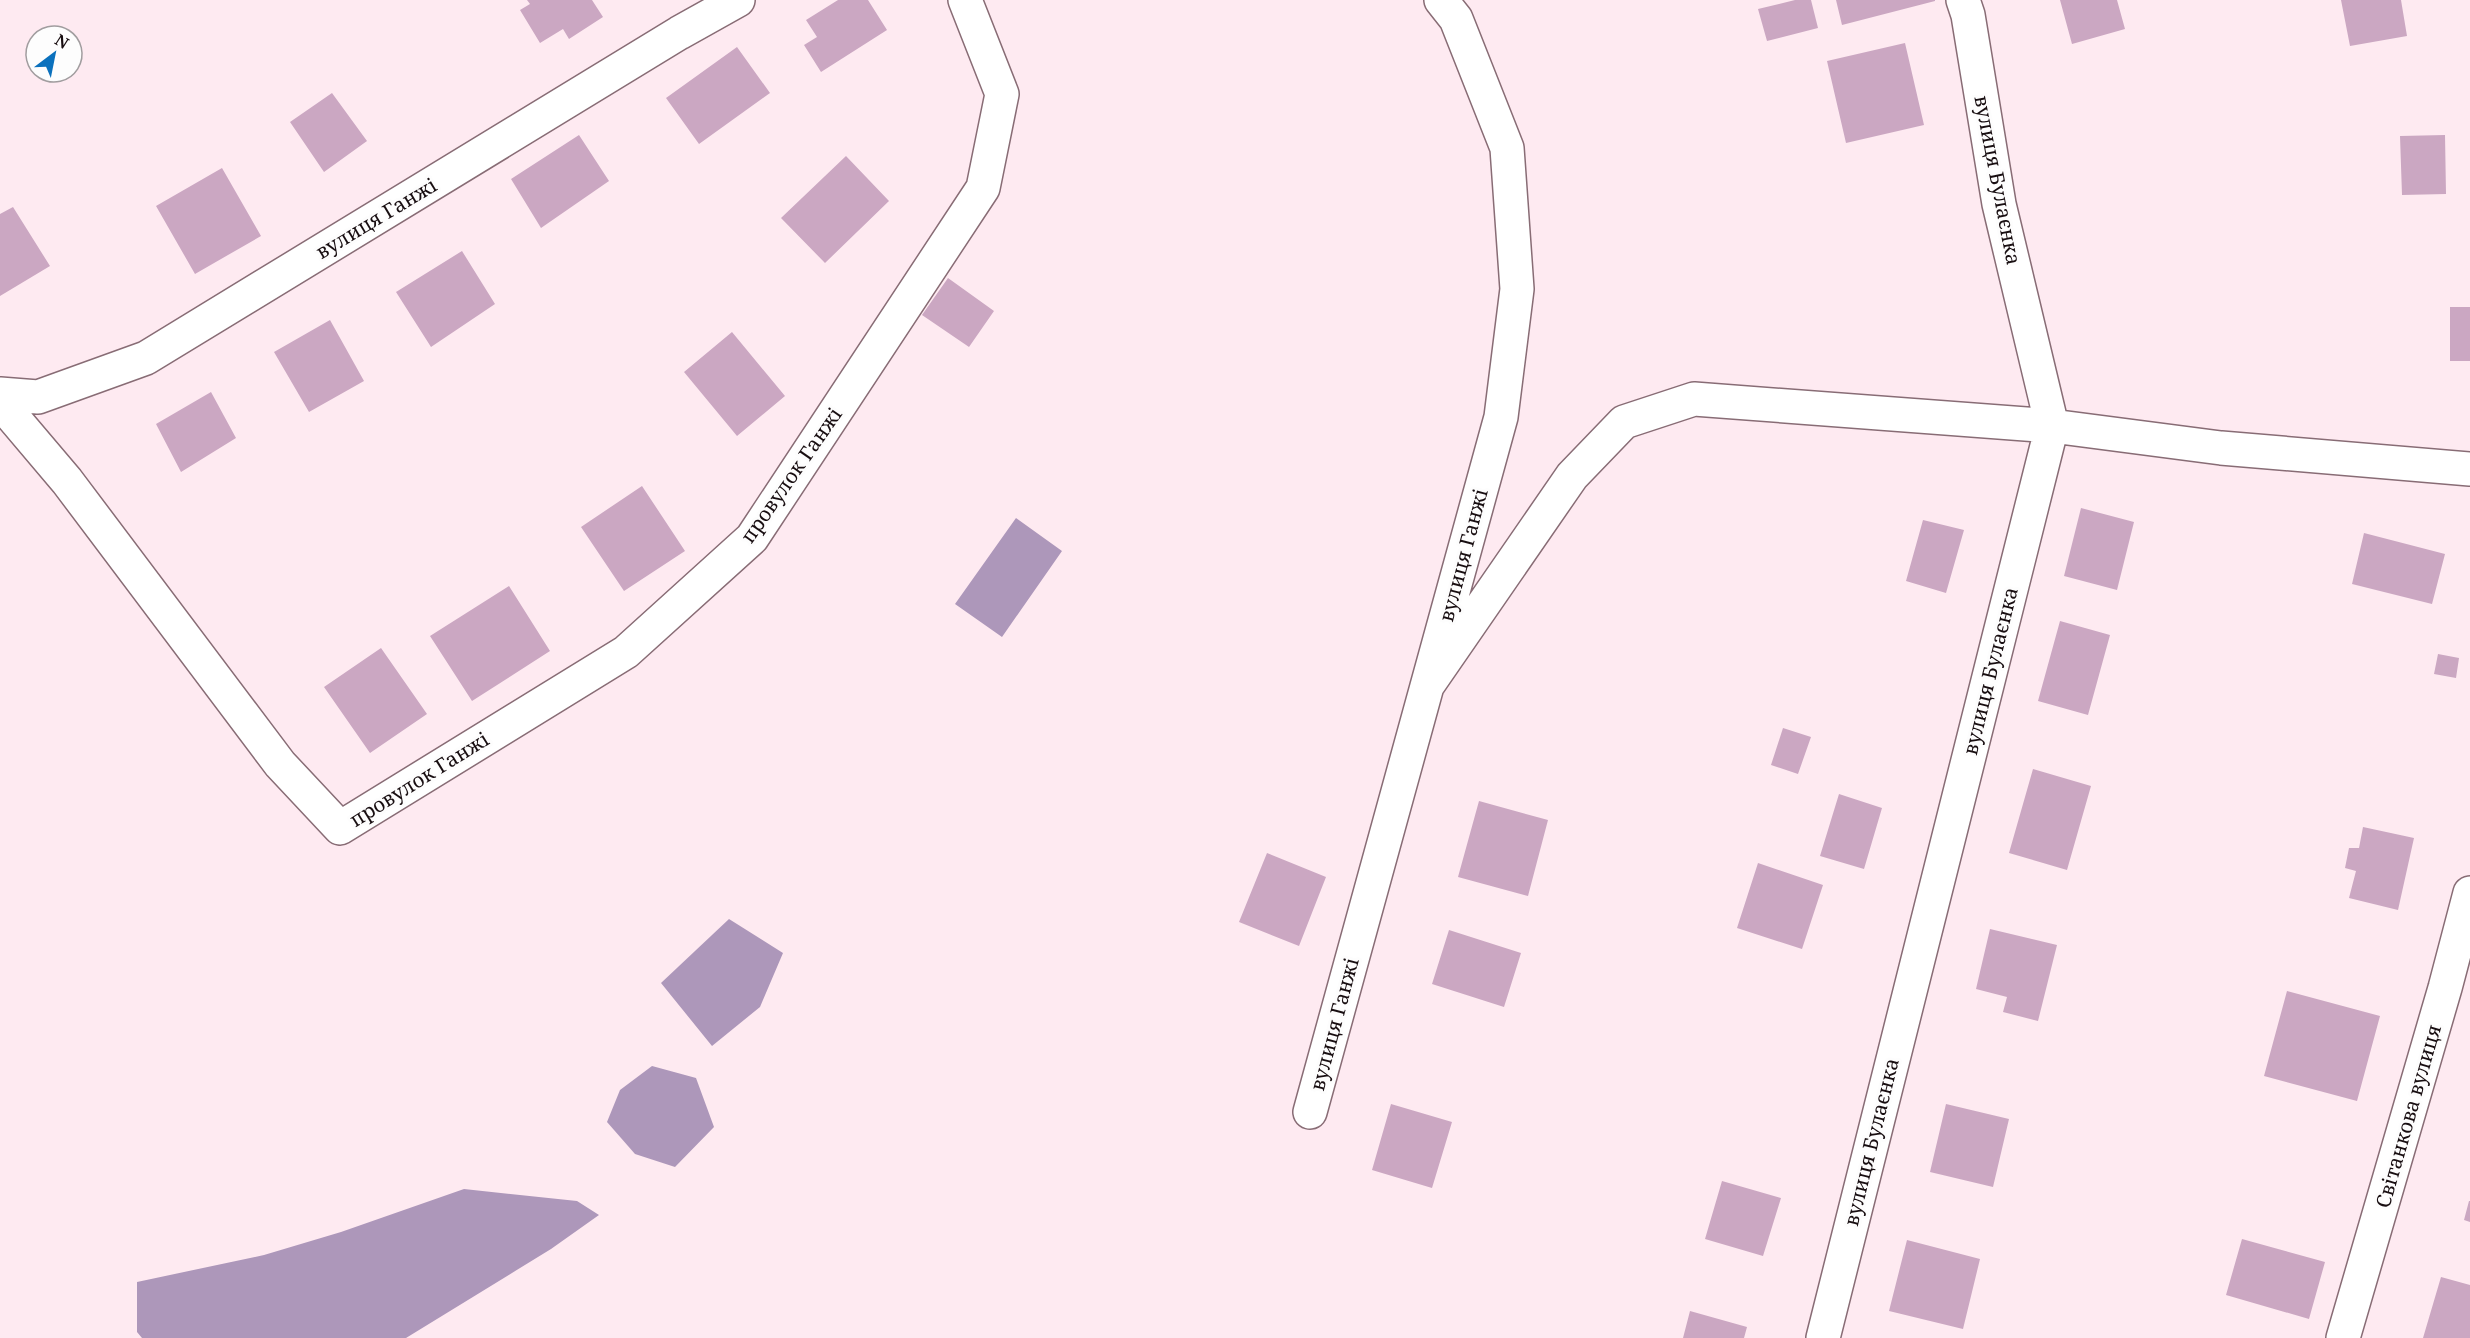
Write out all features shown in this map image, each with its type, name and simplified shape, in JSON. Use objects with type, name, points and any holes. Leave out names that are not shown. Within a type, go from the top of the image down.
[{"type":"street","name":"вулиця Ганжі","points":[[0,394],[38,397],[146,358],[679,33],[738,0]]},
{"type":"street","name":"провулок Ганжі","points":[[0,402],[67,481],[280,764],[340,828],[626,652],[752,538],[983,188],[1002,94],[965,0]]},
{"type":"street","name":"вулиця Ганжі","points":[[1310,1112],[1501,417],[1517,289],[1507,148],[1456,19],[1441,0]]},
{"type":"street","name":"вулиця Булаєнка","points":[[1823,1338],[2052,426],[1999,204],[1968,15],[1963,0]]},
{"type":"street","points":[[1427,686],[1572,476],[1624,422],[1694,399],[2052,426],[2221,448],[2470,469]]},
{"type":"street","name":"Світанкова вулиця","points":[[2343,1338],[2445,988],[2470,892]]},
{"type":"shaded area","points":[[1016,518],[1062,551],[1002,637],[955,604]]},
{"type":"shaded area","points":[[729,919],[783,953],[760,1007],[712,1046],[661,983]]},
{"type":"shaded area","points":[[652,1066],[696,1078],[714,1127],[675,1167],[635,1154],[607,1122],[620,1090]]},
{"type":"shaded area","points":[[464,1189],[577,1201],[599,1215],[551,1249],[406,1338],[142,1338],[137,1332],[137,1282],[264,1255],[341,1232]]},
{"type":"building","points":[[527,0],[592,0],[603,17],[569,39],[563,29],[540,43],[520,10],[530,4]]},
{"type":"building","points":[[838,0],[868,0],[887,30],[821,72],[804,45],[817,37],[806,20]]},
{"type":"building","points":[[1795,0],[1811,0],[1818,28],[1767,41],[1758,9]]},
{"type":"building","points":[[1836,0],[1935,0],[1935,1],[1842,25]]},
{"type":"building","points":[[2060,0],[2117,0],[2125,29],[2072,44]]},
{"type":"building","points":[[2341,0],[2401,0],[2407,36],[2350,46]]},
{"type":"building","points":[[1905,43],[1924,125],[1846,143],[1827,61]]},
{"type":"building","points":[[737,47],[770,93],[699,144],[666,98]]},
{"type":"building","points":[[332,93],[367,141],[324,172],[290,122]]},
{"type":"building","points":[[579,135],[609,181],[541,228],[511,179]]},
{"type":"building","points":[[2445,135],[2446,194],[2402,195],[2400,136]]},
{"type":"building","points":[[846,156],[889,201],[825,263],[781,218]]},
{"type":"building","points":[[222,168],[261,236],[195,274],[156,206]]},
{"type":"building","points":[[13,207],[50,266],[0,296],[0,214]]},
{"type":"building","points":[[462,251],[495,304],[431,347],[396,292]]},
{"type":"building","points":[[948,278],[994,311],[969,347],[922,315]]},
{"type":"building","points":[[2450,307],[2470,307],[2470,361],[2450,361]]},
{"type":"building","points":[[330,320],[364,381],[309,412],[274,352]]},
{"type":"building","points":[[732,332],[785,396],[737,436],[684,372]]},
{"type":"building","points":[[211,392],[236,438],[181,472],[156,424]]},
{"type":"building","points":[[642,486],[685,551],[624,591],[581,527]]},
{"type":"building","points":[[2081,508],[2134,522],[2117,590],[2064,576]]},
{"type":"building","points":[[1923,520],[1964,530],[1946,593],[1906,581]]},
{"type":"building","points":[[2364,533],[2445,554],[2432,604],[2352,584]]},
{"type":"building","points":[[509,586],[550,651],[472,701],[430,636]]},
{"type":"building","points":[[2060,621],[2110,635],[2088,715],[2038,701]]},
{"type":"building","points":[[381,648],[427,714],[370,753],[324,687]]},
{"type":"building","points":[[2438,654],[2459,658],[2456,678],[2434,674]]},
{"type":"building","points":[[1783,728],[1811,737],[1798,774],[1771,765]]},
{"type":"building","points":[[2033,769],[2091,786],[2067,870],[2009,853]]},
{"type":"building","points":[[1839,794],[1882,808],[1864,869],[1820,856]]},
{"type":"building","points":[[1479,801],[1548,820],[1528,896],[1458,877]]},
{"type":"building","points":[[2363,827],[2414,838],[2398,910],[2349,898],[2356,871],[2345,868],[2349,848],[2359,848]]},
{"type":"building","points":[[1267,853],[1326,877],[1299,946],[1239,922]]},
{"type":"building","points":[[1758,863],[1823,885],[1802,949],[1737,928]]},
{"type":"building","points":[[1990,929],[2057,945],[2038,1021],[2003,1012],[2007,997],[1976,989]]},
{"type":"building","points":[[1449,930],[1521,953],[1504,1007],[1432,984]]},
{"type":"building","points":[[2287,991],[2380,1016],[2357,1101],[2264,1076]]},
{"type":"building","points":[[1391,1104],[1452,1122],[1432,1188],[1372,1170]]},
{"type":"building","points":[[1946,1104],[2009,1119],[1993,1187],[1930,1172]]},
{"type":"building","points":[[1722,1181],[1781,1198],[1763,1256],[1705,1239]]},
{"type":"building","points":[[2470,1201],[2470,1222],[2464,1220]]},
{"type":"building","points":[[2242,1239],[2325,1262],[2309,1319],[2226,1295]]},
{"type":"building","points":[[1907,1240],[1980,1259],[1963,1329],[1889,1311]]},
{"type":"building","points":[[2441,1277],[2470,1285],[2470,1338],[2423,1338]]},
{"type":"building","points":[[1690,1311],[1747,1327],[1744,1338],[1683,1338]]}]
